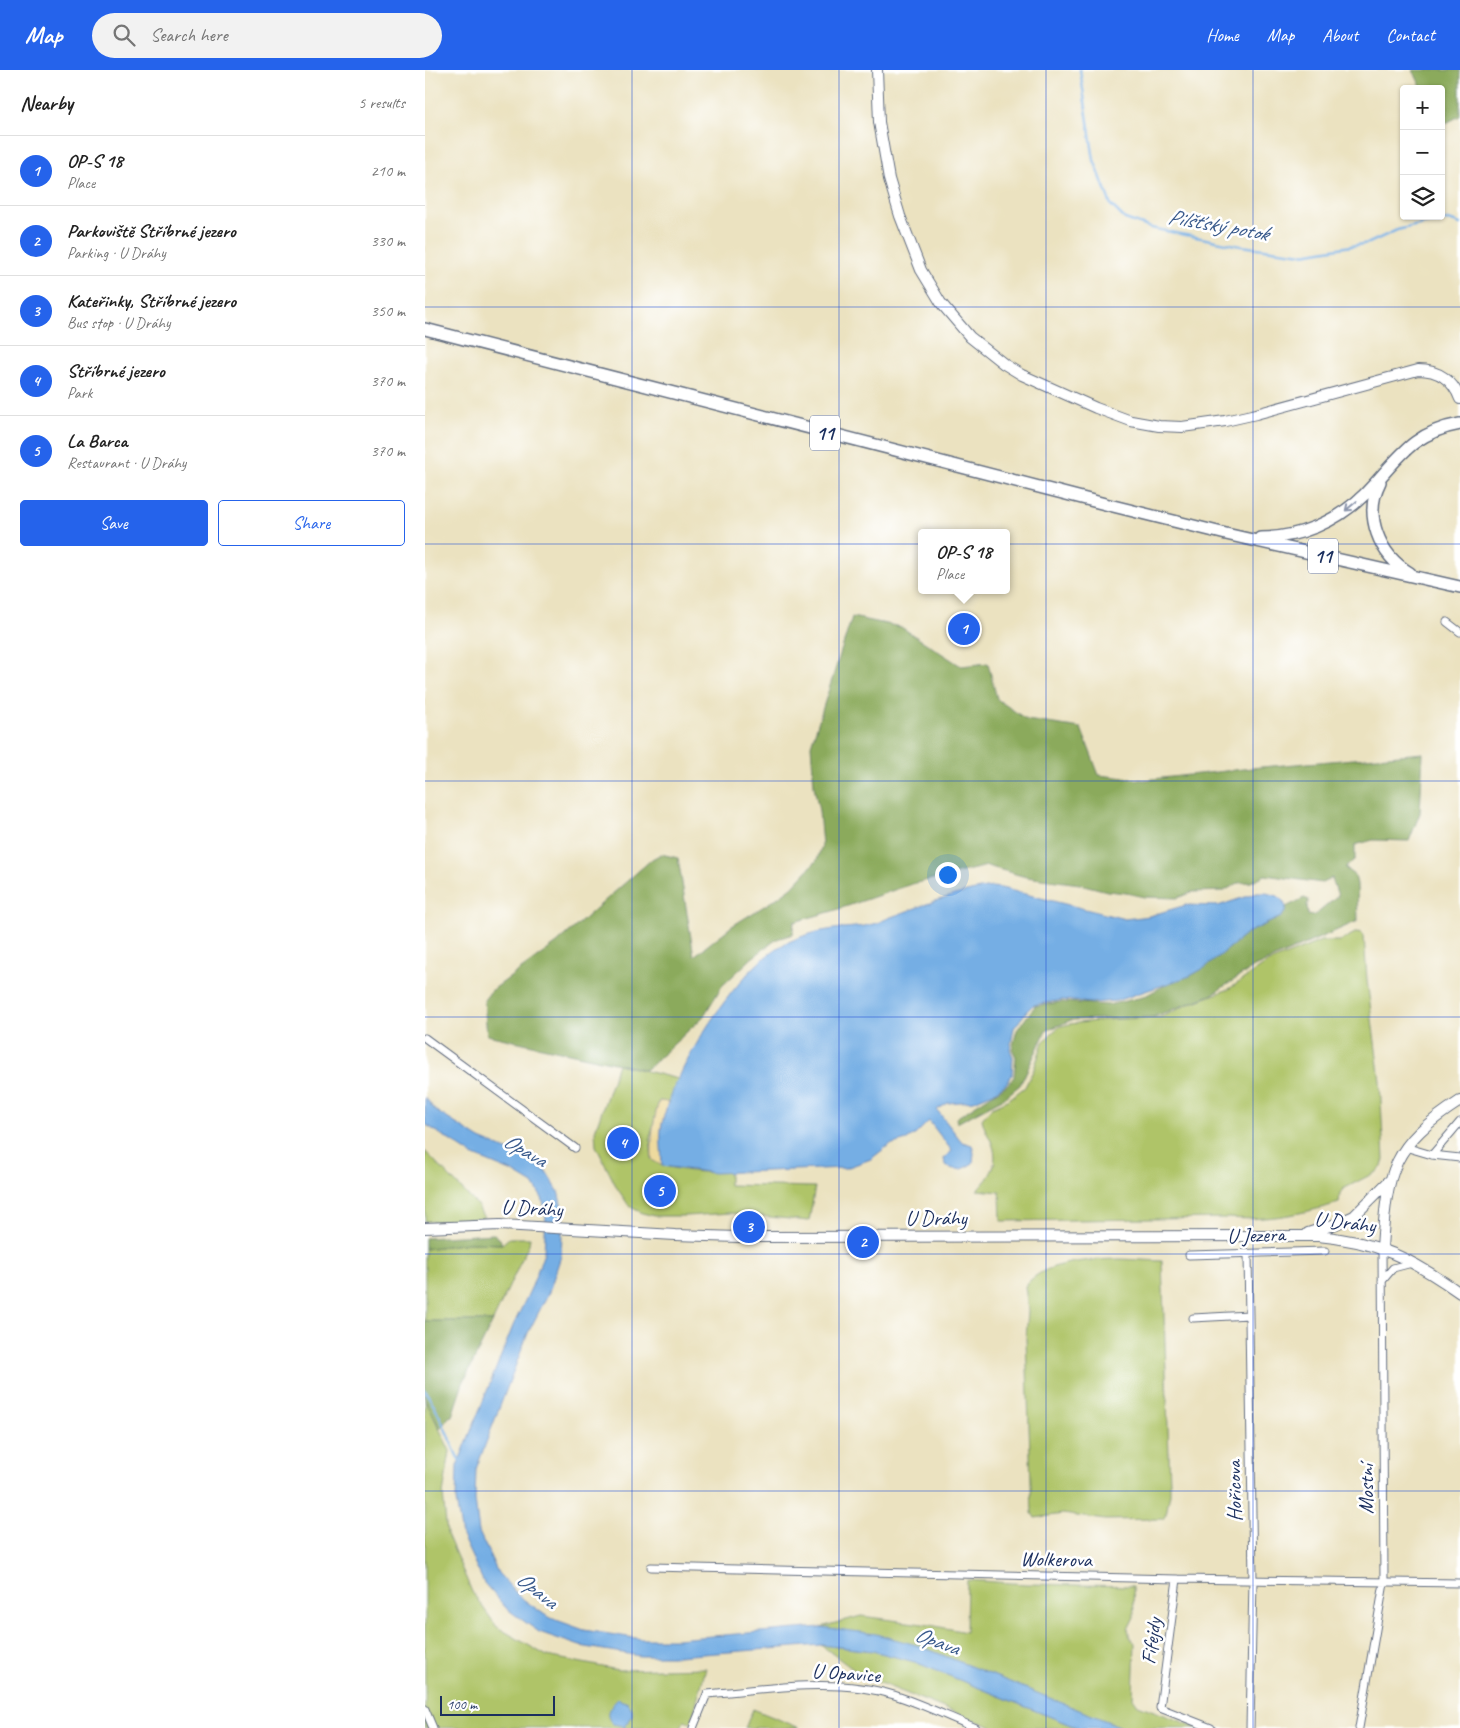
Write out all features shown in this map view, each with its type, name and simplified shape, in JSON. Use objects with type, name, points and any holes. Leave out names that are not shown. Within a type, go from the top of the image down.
[{"type":"main road","name":"11","points":[[425,329],[869,445],[1226,534],[1460,587]]},
{"type":"main road","points":[[1226,534],[1251,538],[1269,538],[1288,536],[1312,529],[1345,511],[1364,495],[1406,449],[1425,436],[1460,424]]},
{"type":"main road","points":[[1386,472],[1378,486],[1373,501],[1376,532],[1383,547],[1393,560],[1406,571],[1421,578]]},
{"type":"street","points":[[877,70],[879,122],[889,179],[900,216],[921,270],[941,303],[970,337],[996,358],[1022,375],[1096,408],[1131,421],[1182,428],[1248,416],[1418,370],[1431,371],[1443,376],[1452,384],[1460,399]]},
{"type":"street","points":[[1447,622],[1460,632]]},
{"type":"street","points":[[425,1038],[575,1148]]},
{"type":"street","name":"U Dráhy","points":[[425,1228],[501,1225],[738,1236],[1318,1236],[1354,1240],[1382,1248],[1389,1181],[1405,1147],[1430,1122],[1460,1101]]},
{"type":"street","points":[[1432,1155],[1460,1122]]},
{"type":"street","points":[[1405,1147],[1432,1155],[1460,1158]]},
{"type":"street","name":"U Dráhy","points":[[1297,1236],[1336,1224],[1354,1216],[1389,1181]]},
{"type":"street","points":[[1382,1248],[1414,1262],[1460,1293]]},
{"type":"street","name":"Mostní","points":[[1359,1728],[1384,1582],[1382,1248]]},
{"type":"street","name":"U Jezera","points":[[1189,1255],[1325,1251]]},
{"type":"street","name":"Hořicova","points":[[1248,1254],[1253,1580],[1250,1728]]},
{"type":"street","points":[[1382,1282],[1393,1268],[1414,1262]]},
{"type":"street","points":[[1193,1318],[1249,1315]]},
{"type":"street","name":"Wolkerova","points":[[651,1567],[1177,1579],[1460,1583]]},
{"type":"street","name":"Fifejdy","points":[[1177,1579],[1160,1708],[1211,1728]]},
{"type":"street","name":"U Opavice","points":[[693,1728],[707,1694],[816,1686],[849,1686],[893,1695],[976,1728]]},
{"type":"street","points":[[425,1709],[433,1728]]},
{"type":"green space","points":[[1413,70],[1460,70],[1460,116],[1445,123],[1445,85],[1420,85]]},
{"type":"green space","points":[[852,617],[901,627],[961,666],[988,663],[997,699],[1027,720],[1081,728],[1099,775],[1144,780],[1261,767],[1423,753],[1420,813],[1409,841],[1373,840],[1355,845],[1355,859],[1345,868],[1355,876],[1357,884],[1358,921],[1254,967],[1211,995],[1153,1017],[1071,1020],[1046,1031],[1020,1085],[1004,1098],[957,1123],[956,1118],[1007,1085],[1014,1077],[1016,1057],[1012,1049],[1017,1030],[1035,1006],[1061,1002],[1108,1005],[1143,997],[1216,958],[1249,932],[1281,917],[1286,907],[1304,898],[1309,900],[1307,906],[1308,915],[1314,916],[1338,896],[1332,878],[1322,883],[1265,875],[1251,882],[1238,883],[1224,891],[1192,892],[1177,898],[1144,897],[1080,884],[1026,877],[987,866],[912,884],[794,922],[793,934],[777,939],[752,958],[722,986],[703,1017],[646,1070],[487,1035],[484,1000],[491,991],[557,943],[652,859],[661,854],[678,858],[694,956],[732,926],[792,887],[817,860],[822,845],[819,811],[814,786],[811,745]]},
{"type":"green space","points":[[1357,932],[1362,933],[1364,936],[1367,980],[1380,1081],[1384,1159],[1382,1167],[1378,1171],[1343,1189],[1340,1193],[1339,1203],[1298,1213],[1243,1219],[1001,1221],[1000,1192],[977,1190],[990,1174],[995,1155],[982,1119],[992,1107],[1008,1100],[1025,1087],[1034,1069],[1043,1042],[1061,1026],[1106,1020],[1161,1017],[1229,989],[1267,963],[1321,941],[1340,941]]},
{"type":"green space","points":[[618,1064],[678,1079],[668,1102],[659,1101],[650,1139],[652,1160],[680,1169],[700,1172],[729,1172],[729,1185],[815,1187],[809,1221],[730,1213],[655,1216],[642,1213],[629,1206],[617,1188],[596,1146],[595,1131]]},
{"type":"green space","points":[[425,1151],[477,1205],[484,1218],[425,1222]]},
{"type":"green space","points":[[494,1234],[500,1239],[502,1244],[469,1243],[425,1249],[425,1238]]},
{"type":"green space","points":[[509,1238],[530,1238],[529,1244],[493,1321],[425,1321],[425,1249],[469,1243],[502,1244]]},
{"type":"green space","points":[[1120,1259],[1162,1261],[1170,1483],[1166,1514],[1163,1519],[1105,1520],[1063,1514],[1035,1518],[1032,1513],[1026,1338],[1028,1311],[1025,1286],[1034,1277],[1056,1266],[1082,1261]]},
{"type":"green space","points":[[425,1321],[493,1321],[463,1383],[452,1416],[449,1417],[440,1429],[425,1399]]},
{"type":"green space","points":[[425,1399],[450,1451],[443,1494],[447,1534],[472,1592],[497,1627],[547,1656],[618,1670],[706,1668],[691,1723],[684,1721],[681,1728],[425,1728]]},
{"type":"green space","points":[[967,1580],[1026,1584],[1133,1586],[1134,1617],[1128,1629],[1130,1637],[1135,1643],[1133,1698],[1138,1705],[1199,1728],[1124,1728],[920,1646],[821,1627],[861,1616],[966,1632]]},
{"type":"green space","points":[[821,1645],[873,1651],[915,1662],[1078,1728],[995,1728],[862,1676]]},
{"type":"green space","points":[[753,1709],[800,1728],[745,1728]]},
{"type":"sand","points":[[659,1101],[668,1102],[661,1127],[662,1166],[652,1160],[653,1130]]},
{"type":"water","points":[[992,887],[1125,919],[1149,916],[1186,905],[1218,906],[1257,893],[1278,896],[1286,907],[1281,917],[1249,932],[1206,967],[1190,976],[1116,1001],[1091,1003],[1063,1000],[1033,1005],[1014,1028],[1010,1049],[1013,1057],[1012,1075],[1006,1084],[993,1093],[974,1101],[948,1103],[937,1110],[962,1142],[972,1145],[974,1153],[973,1163],[966,1167],[956,1169],[945,1165],[944,1158],[952,1151],[929,1121],[907,1140],[889,1145],[871,1159],[846,1168],[714,1173],[662,1166],[661,1129],[668,1103],[678,1078],[691,1053],[724,1002],[761,961],[779,947],[809,934],[875,923],[940,899]]},
{"type":"water","points":[[425,1097],[436,1111],[480,1139],[521,1156],[546,1171],[558,1191],[563,1212],[561,1256],[549,1292],[528,1333],[476,1469],[475,1500],[479,1532],[498,1573],[520,1597],[548,1617],[584,1630],[641,1639],[676,1639],[821,1627],[876,1634],[920,1646],[1124,1728],[1078,1728],[915,1662],[873,1651],[821,1645],[677,1656],[640,1656],[580,1646],[539,1632],[507,1609],[484,1583],[462,1536],[456,1501],[457,1466],[544,1253],[546,1214],[542,1198],[533,1184],[513,1172],[472,1155],[425,1124]]},
{"type":"water","points":[[619,1698],[628,1703],[632,1709],[632,1717],[625,1725],[625,1728],[613,1724],[608,1716],[609,1710]]},
{"type":"waterway","name":"Pilšťský potok","points":[[1080,70],[1094,160],[1111,205],[1125,219],[1151,228],[1241,246],[1303,254],[1369,243],[1397,230],[1436,221],[1449,220],[1460,224]]},
{"type":"waterway","points":[[425,1390],[461,1462]]},
{"type":"place","name":"OP-S 18","points":[[964,629]]},
{"type":"place","name":"Stříbrné jezero","points":[[623,1143]]},
{"type":"place","name":"La Barca","points":[[660,1191]]},
{"type":"place","name":"Kateřinky, Stříbrné jezero","points":[[749,1227]]},
{"type":"place","name":"Parkoviště Stříbrné jezero","points":[[863,1242]]},
{"type":"water label","name":"Opava","points":[[525,1150]]},
{"type":"water label","name":"Opava","points":[[537,1590]]},
{"type":"water label","name":"Opava","points":[[937,1641]]}]
